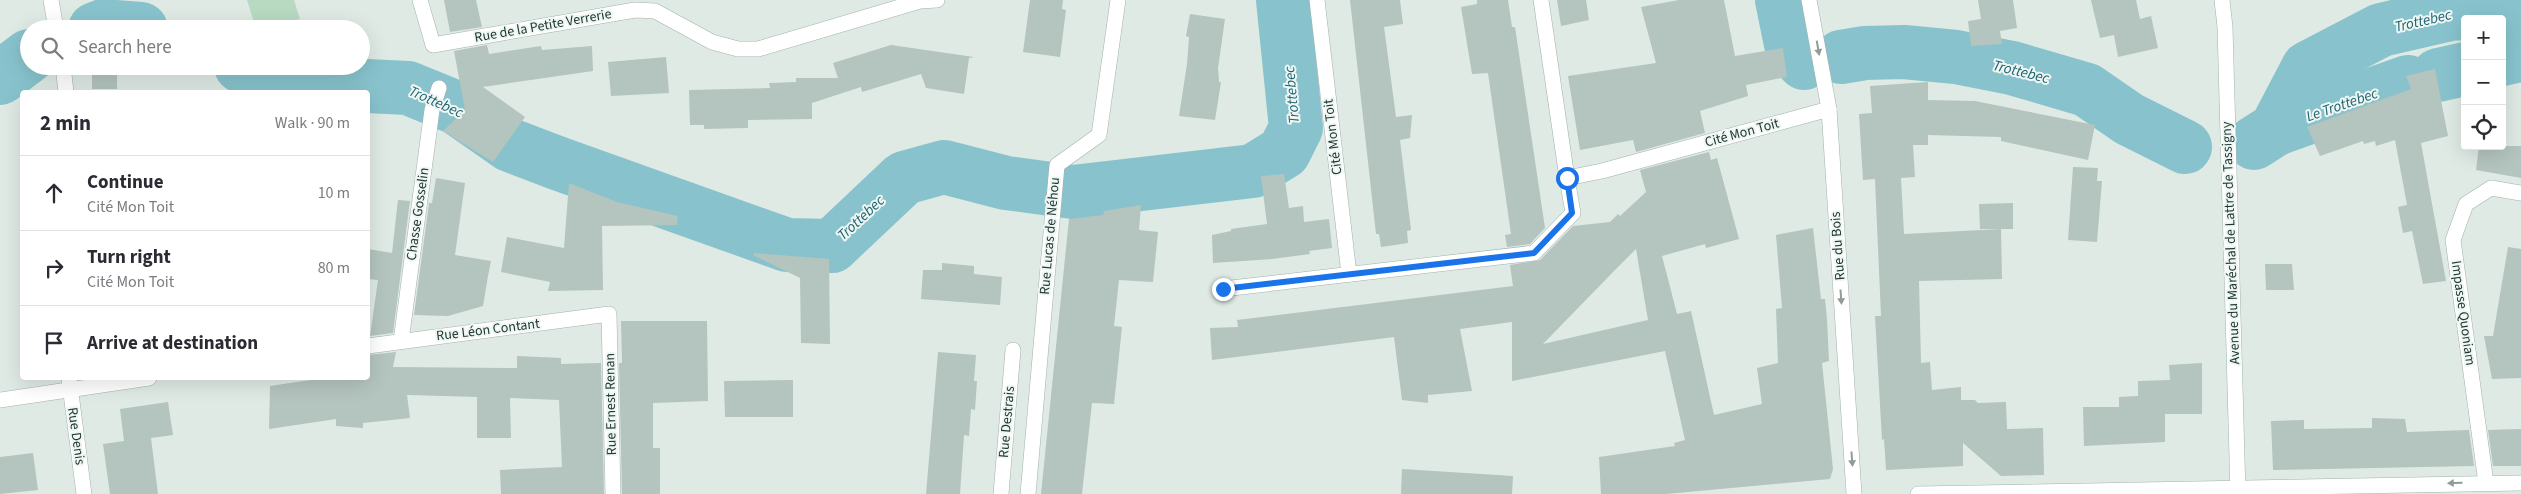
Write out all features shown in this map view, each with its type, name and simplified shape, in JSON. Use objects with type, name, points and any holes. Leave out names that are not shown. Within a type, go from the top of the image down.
[{"type":"street","name":"Rue de la Petite Verrerie","points":[[420,0],[433,44],[635,10],[655,11],[712,42],[738,49],[758,49],[920,1],[938,0]]},
{"type":"street","name":"Rue Lucas de Néhou","points":[[1028,494],[1057,164],[1099,136],[1118,0]]},
{"type":"street","name":"Cité Mon Toit","points":[[1317,0],[1349,274]]},
{"type":"street","points":[[1223,289],[1534,253],[1572,213],[1541,0]]},
{"type":"street","name":"Rue du Bois","points":[[1809,0],[1829,109],[1854,494]]},
{"type":"street","name":"Avenue du Maréchal de Lattre de Tassigny","points":[[2222,0],[2225,27],[2238,490]]},
{"type":"street","points":[[52,5],[54,20]]},
{"type":"street","points":[[64,75],[66,90]]},
{"type":"street","name":"Chasse Gosselin","points":[[402,341],[432,110],[438,88]]},
{"type":"street","name":"Cité Mon Toit","points":[[1567,178],[1602,171],[1829,109]]},
{"type":"street","name":"Impasse Quoniam","points":[[2486,482],[2453,240],[2466,204],[2491,188],[2521,193]]},
{"type":"street","name":"Rue Léon Contant","points":[[370,346],[609,314]]},
{"type":"street","name":"Rue Ernest Renan","points":[[609,314],[613,494]]},
{"type":"street","name":"Rue Destrais","points":[[1001,494],[1013,350]]},
{"type":"street","points":[[0,400],[69,383],[116,380]]},
{"type":"street","name":"Rue Denis","points":[[69,383],[84,494]]},
{"type":"street","points":[[1918,494],[2238,490],[2486,482],[2521,483]]},
{"type":"green space","points":[[247,0],[294,0],[300,19],[297,20],[253,20]]},
{"type":"building","points":[[444,0],[476,0],[482,27],[450,32]]},
{"type":"building","points":[[1030,0],[1063,0],[1062,9],[1066,10],[1060,57],[1023,52]]},
{"type":"building","points":[[1350,0],[1400,0],[1403,24],[1384,27],[1396,117],[1412,115],[1410,138],[1400,140],[1411,230],[1407,231],[1408,243],[1381,247],[1379,234],[1376,234]]},
{"type":"building","points":[[1477,0],[1508,0],[1512,27],[1515,27],[1545,228],[1530,244],[1507,247],[1505,235],[1511,234],[1488,73],[1472,74],[1461,7],[1477,4]]},
{"type":"building","points":[[1557,0],[1586,0],[1589,20],[1561,26]]},
{"type":"building","points":[[1679,0],[1724,0],[1735,56],[1783,48],[1787,77],[1746,85],[1748,96],[1700,111],[1705,133],[1636,152],[1633,140],[1580,150],[1568,76],[1656,63],[1641,7]]},
{"type":"building","points":[[1978,0],[2013,0],[2017,28],[2000,31],[2002,44],[1971,46],[1968,21],[1981,19]]},
{"type":"building","points":[[2091,0],[2136,0],[2140,19],[2151,16],[2158,48],[2118,57],[2114,35],[2100,38]]},
{"type":"building","points":[[1190,14],[1225,19],[1218,68],[1219,82],[1221,82],[1215,120],[1179,116],[1187,64],[1189,37],[1186,36]]},
{"type":"building","points":[[487,45],[489,54],[541,46],[542,50],[592,46],[593,71],[483,87],[525,117],[493,162],[443,131],[465,110],[454,51]]},
{"type":"building","points":[[891,45],[974,57],[969,58],[964,94],[926,88],[921,74],[862,92],[861,87],[812,103],[812,119],[748,120],[748,128],[704,129],[704,125],[690,125],[689,90],[770,88],[769,83],[796,82],[796,78],[838,78],[833,63]]},
{"type":"building","points":[[666,57],[669,93],[611,96],[608,62]]},
{"type":"building","points":[[2435,69],[2448,136],[2421,143],[2446,281],[2423,284],[2412,231],[2403,233],[2398,207],[2407,205],[2395,140],[2376,146],[2375,141],[2364,144],[2363,141],[2320,156],[2307,127],[2411,89],[2406,76]]},
{"type":"building","points":[[92,75],[117,75],[117,89],[92,89]]},
{"type":"building","points":[[1928,82],[1928,100],[1975,101],[2095,125],[2088,160],[2001,141],[2001,137],[1928,135],[1928,145],[1913,145],[1915,177],[1901,178],[1904,234],[2001,229],[2002,279],[1919,281],[1921,363],[1930,362],[1932,390],[1961,387],[1961,400],[1975,400],[1978,403],[2006,402],[2007,429],[2043,428],[2044,475],[2001,476],[1963,443],[1963,466],[1886,470],[1884,439],[1882,440],[1875,316],[1881,316],[1875,179],[1863,180],[1859,114],[1872,113],[1870,86]]},
{"type":"building","points":[[2506,146],[2521,146],[2521,178],[2476,170],[2478,150],[2506,150]]},
{"type":"building","points":[[1709,152],[1711,160],[1717,158],[1739,239],[1706,248],[1705,244],[1662,256],[1677,314],[1691,311],[1714,415],[1762,404],[1757,368],[1778,363],[1776,309],[1782,308],[1776,235],[1813,228],[1821,299],[1825,299],[1827,319],[1829,361],[1822,363],[1833,469],[1830,479],[1666,494],[1601,494],[1599,457],[1675,446],[1674,443],[1685,440],[1665,351],[1512,381],[1512,322],[1460,329],[1472,391],[1428,395],[1428,403],[1402,400],[1394,337],[1212,360],[1210,328],[1238,327],[1237,320],[1513,286],[1510,265],[1540,260],[1573,226],[1610,222],[1618,214],[1620,216],[1646,192],[1640,170]],"holes":[[[1636,249],[1648,320],[1543,344]]]},
{"type":"building","points":[[2073,167],[2098,168],[2097,181],[2102,181],[2097,242],[2068,240]]},
{"type":"building","points":[[1284,174],[1289,208],[1303,206],[1304,222],[1329,219],[1332,248],[1309,251],[1310,254],[1272,259],[1213,263],[1212,235],[1231,231],[1231,229],[1267,224],[1261,176]]},
{"type":"building","points":[[436,178],[465,183],[455,255],[491,261],[483,306],[448,316],[414,315],[429,203],[432,203]]},
{"type":"building","points":[[569,183],[617,202],[678,216],[677,225],[602,226],[603,290],[548,291],[550,282],[501,272],[507,237],[564,248]]},
{"type":"building","points":[[398,200],[410,201],[393,333],[370,336],[378,280],[370,279],[370,249],[392,253]]},
{"type":"building","points":[[2013,203],[2013,229],[1980,229],[1979,204]]},
{"type":"building","points":[[1141,205],[1139,230],[1158,232],[1153,282],[1119,280],[1114,326],[1122,327],[1114,404],[1092,403],[1082,494],[1041,494],[1069,219],[1103,215],[1104,211]]},
{"type":"building","points":[[2508,247],[2521,249],[2521,378],[2492,379],[2484,336],[2493,336]]},
{"type":"building","points":[[754,253],[829,259],[830,344],[801,343],[800,278],[753,255]]},
{"type":"building","points":[[942,263],[974,266],[974,274],[1002,277],[1000,305],[921,299],[923,270],[942,270]]},
{"type":"building","points":[[2265,264],[2292,264],[2294,290],[2266,290]]},
{"type":"building","points":[[621,321],[707,321],[708,401],[653,403],[653,448],[660,448],[660,494],[622,494],[619,363],[622,363]]},
{"type":"building","points":[[396,352],[393,367],[517,368],[517,356],[561,358],[561,364],[601,363],[604,494],[501,494],[500,470],[562,467],[559,400],[510,398],[511,438],[477,438],[477,397],[407,395],[410,418],[363,423],[363,428],[336,426],[336,419],[269,429],[270,386],[310,380],[370,380],[370,355]]},
{"type":"building","points":[[938,352],[976,355],[974,381],[977,381],[975,410],[971,409],[969,436],[964,435],[960,494],[926,494]]},
{"type":"building","points":[[2202,363],[2202,414],[2165,414],[2165,442],[2084,446],[2083,407],[2119,407],[2119,397],[2138,396],[2138,381],[2170,380],[2169,365]]},
{"type":"building","points":[[793,380],[793,417],[725,417],[724,381]]},
{"type":"building","points":[[168,402],[173,435],[151,438],[158,494],[110,494],[103,444],[124,441],[120,409]]},
{"type":"building","points":[[2372,418],[2405,419],[2407,432],[2469,430],[2474,466],[2273,470],[2271,421],[2304,420],[2304,429],[2372,428]]},
{"type":"building","points":[[2521,429],[2521,466],[2493,466],[2488,430]]},
{"type":"building","points":[[33,453],[38,490],[0,494],[0,457]]},
{"type":"building","points":[[1402,469],[1513,476],[1512,494],[1401,494]]},
{"type":"waterway","name":"Trottebec","points":[[284,75],[326,84],[408,88],[457,108],[510,145],[557,163],[787,245],[832,246],[904,178],[944,167],[1006,183],[1073,192],[1253,171],[1284,152],[1296,128],[1283,0]]},
{"type":"waterway","name":"Trottebec","points":[[1782,0],[1792,49],[1804,63]]},
{"type":"waterway","name":"Trottebec","points":[[2254,143],[2276,129],[2308,68],[2381,30],[2455,13],[2512,17],[2521,20]]},
{"type":"waterway","name":"Trottebec","points":[[1841,57],[1865,53],[1904,52],[1956,57],[2012,68],[2087,90],[2129,119],[2185,147]]},
{"type":"waterway","name":"Le Trottebec","points":[[2506,58],[2521,55]]},
{"type":"waterway","name":"Trottebec","points":[[0,78],[20,63]]},
{"type":"waterway","name":"Le Trottebec","points":[[2438,75],[2461,70]]},
{"type":"waterway","name":"Le Trottebec","points":[[2276,129],[2408,82]]},
{"type":"route","points":[[1223,289],[1534,253],[1572,213],[1567,178]]}]
